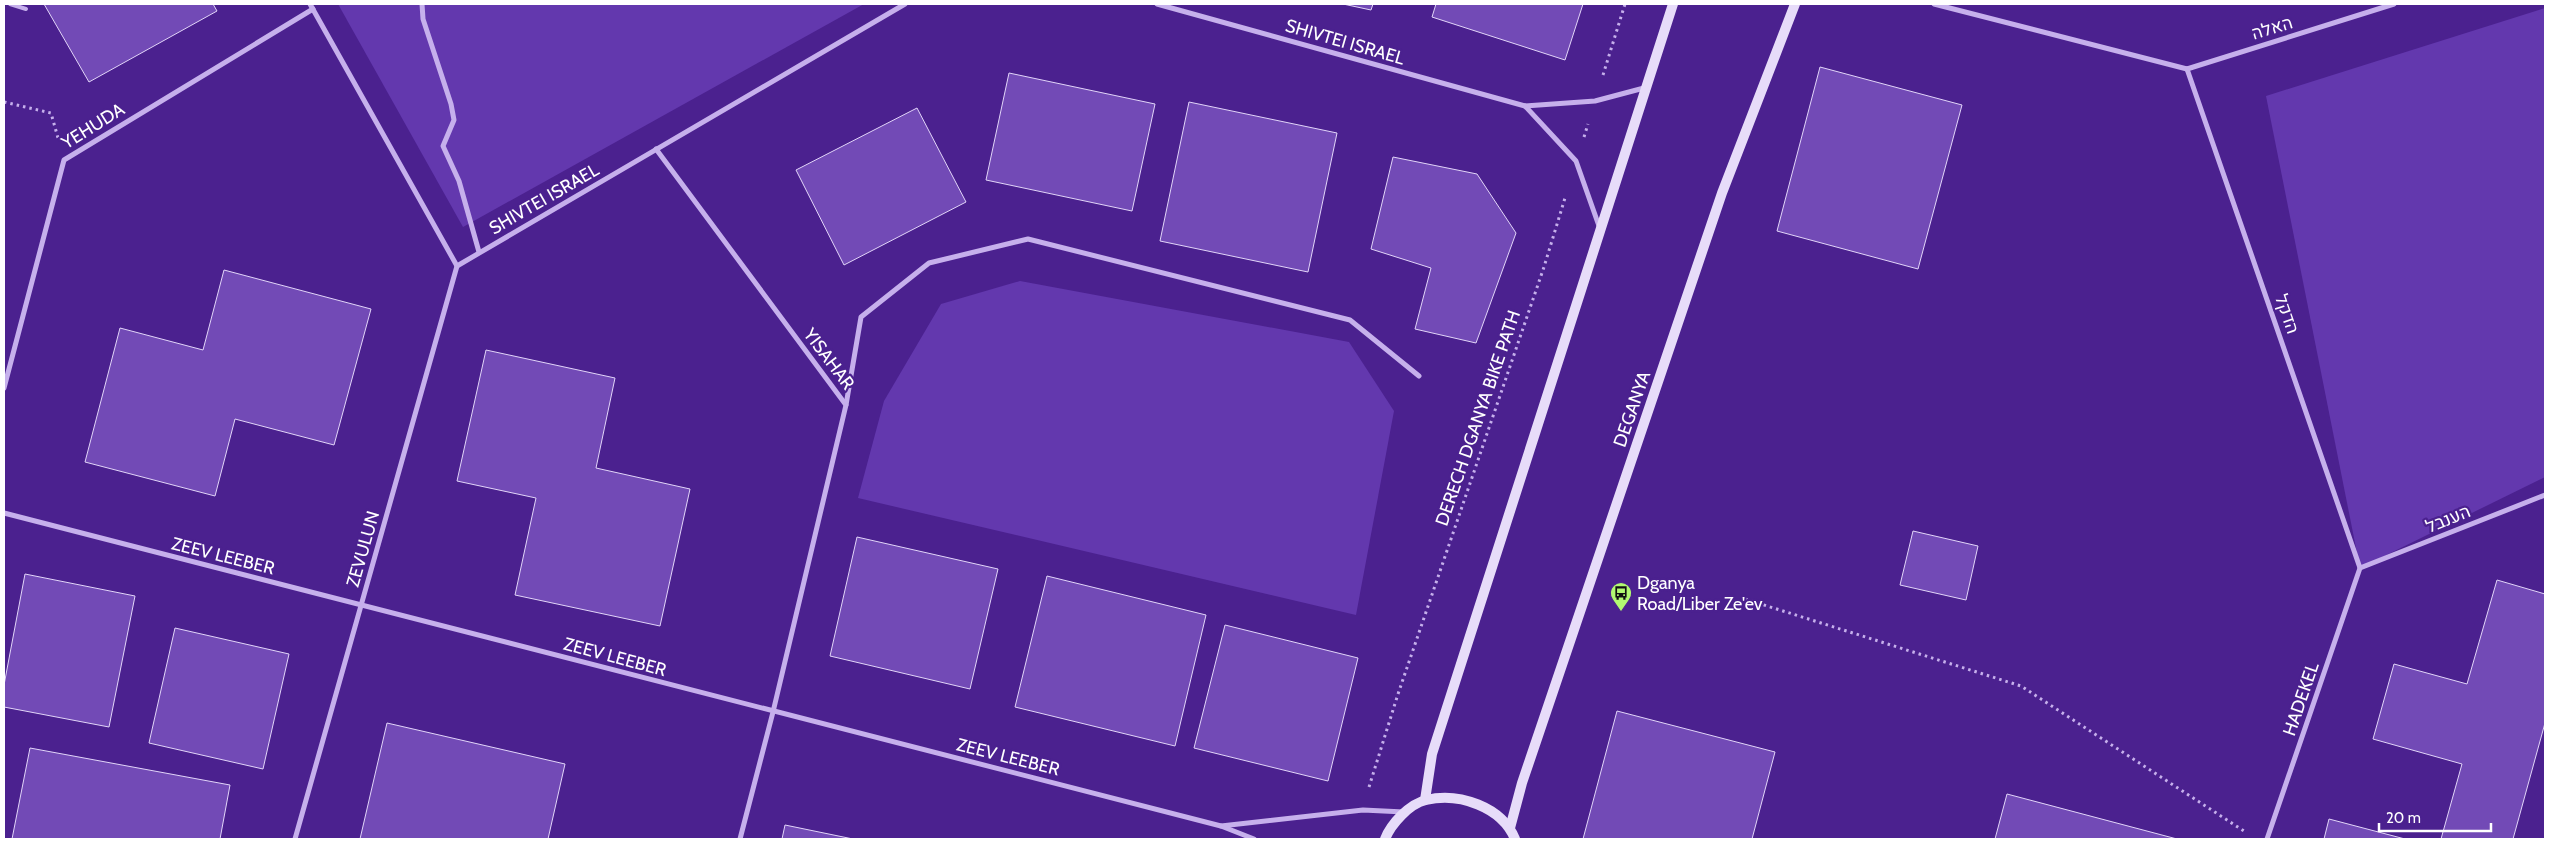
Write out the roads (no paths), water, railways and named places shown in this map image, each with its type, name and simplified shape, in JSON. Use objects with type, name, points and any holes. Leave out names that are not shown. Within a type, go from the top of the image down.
[{"type":"street","points":[[310,4],[457,266]]},
{"type":"street","points":[[422,4],[423,20],[451,104],[454,120],[443,146],[459,181],[479,252]]},
{"type":"street","name":"SHIVTEI ISRAEL","points":[[457,266],[905,4]]},
{"type":"street","name":"SHIVTEI ISRAEL","points":[[1157,4],[1525,106],[1595,101],[1644,88]]},
{"type":"street","points":[[1425,800],[1432,754],[1601,231],[1644,88],[1673,4]]},
{"type":"street","name":"DEGANYA","points":[[1510,828],[1522,783],[1722,193],[1795,4]]},
{"type":"street","points":[[1934,4],[2187,69]]},
{"type":"street","name":"האלה","points":[[2187,69],[2394,4]]},
{"type":"street","name":"YEHUDA","points":[[4,388],[64,160],[312,9]]},
{"type":"street","name":"הדקל","points":[[2187,69],[2360,568]]},
{"type":"street","points":[[1525,106],[1576,161],[1601,231]]},
{"type":"street","name":"YISAHAR","points":[[656,149],[846,405],[773,712],[740,839]]},
{"type":"street","points":[[846,405],[860,317],[929,263],[1028,239],[1350,320],[1418,376]]},
{"type":"street","name":"ZEVULUN","points":[[295,839],[457,266]]},
{"type":"street","name":"הענבל","points":[[2360,568],[2545,496]]},
{"type":"street","name":"ZEEV LEEBER","points":[[4,513],[1221,826],[1254,839]]},
{"type":"street","name":"HADEKEL","points":[[2267,839],[2360,568]]},
{"type":"street","points":[[1384,839],[1388,830],[1406,812],[1425,800],[1453,798],[1477,803],[1498,816],[1510,828],[1515,839]]},
{"type":"street","name":"ZEEV LEEBER","points":[[1221,826],[1363,810],[1406,812]]},
{"type":"lane","points":[[10,4],[26,9]]},
{"type":"place","name":"Dganya Road/Liber Ze'ev","points":[[1621,612]]}]
